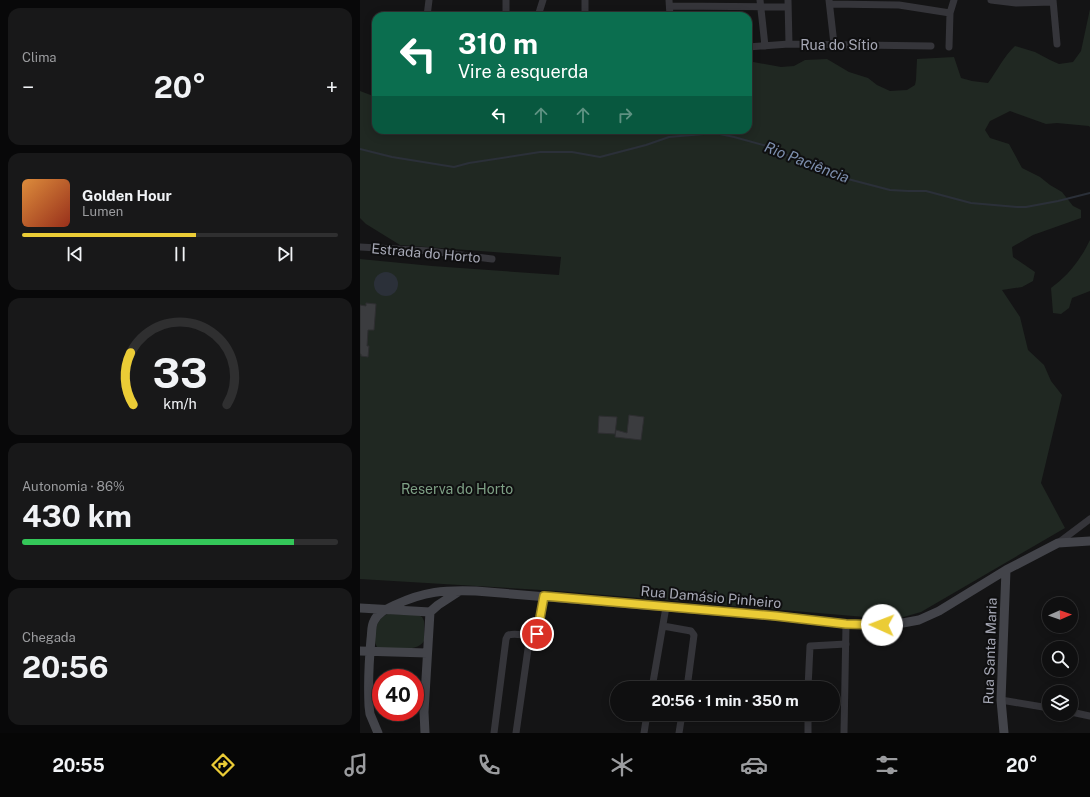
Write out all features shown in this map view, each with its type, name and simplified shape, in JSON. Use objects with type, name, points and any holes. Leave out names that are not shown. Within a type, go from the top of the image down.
[{"type":"street","points":[[428,12],[429,0]]},
{"type":"street","points":[[506,0],[506,12]]},
{"type":"street","points":[[539,12],[543,0]]},
{"type":"street","points":[[585,0],[585,12]]},
{"type":"street","points":[[949,47],[950,13],[954,0]]},
{"type":"street","points":[[991,0],[1016,3],[1053,1],[1057,44]]},
{"type":"street","points":[[834,44],[829,2],[899,5],[950,13]]},
{"type":"street","points":[[670,3],[788,3],[789,44]]},
{"type":"street","points":[[761,4],[765,46]]},
{"type":"street","name":"Rua do Sítio","points":[[752,47],[789,44],[931,46]]},
{"type":"street","name":"Estrada do Horto","points":[[360,247],[430,251],[492,258]]},
{"type":"street","points":[[1058,543],[1090,519]]},
{"type":"street","name":"Rua Damásio Pinheiro","points":[[384,610],[413,597],[435,592],[459,591],[544,596],[846,624],[892,625],[919,620],[939,611],[1006,570],[1058,543],[1090,541]]},
{"type":"street","name":"Rua Santa Maria","points":[[1004,733],[1001,700],[1006,570]]},
{"type":"street","points":[[360,608],[430,612],[459,591]]},
{"type":"street","points":[[494,733],[506,639],[508,634],[513,633],[530,635],[537,634],[544,596]]},
{"type":"street","points":[[653,681],[666,607]]},
{"type":"street","points":[[378,733],[370,714],[369,706],[370,652],[374,622],[378,615],[384,610]]},
{"type":"street","points":[[425,733],[424,712],[430,612]]},
{"type":"street","points":[[844,733],[846,624]]},
{"type":"street","points":[[663,626],[691,631],[694,635],[687,681]]},
{"type":"street","points":[[516,733],[530,635]]},
{"type":"street","points":[[808,681],[810,646],[846,644]]},
{"type":"street","points":[[360,651],[427,653]]},
{"type":"street","points":[[1001,700],[1042,707]]},
{"type":"street","points":[[1078,713],[1090,716]]},
{"type":"street","points":[[644,733],[646,721]]},
{"type":"street","points":[[679,733],[681,721]]},
{"type":"street","points":[[808,721],[808,733]]},
{"type":"green space","name":"Reserva do Horto","points":[[1090,9],[1090,127],[1057,123],[1046,124],[1010,111],[990,121],[985,130],[990,138],[1009,144],[1022,168],[1040,177],[1062,192],[1073,206],[1081,210],[1081,218],[1033,235],[1012,247],[1013,257],[1035,272],[1033,281],[1022,287],[1002,290],[1020,317],[1028,350],[1044,365],[1051,381],[1062,395],[1041,483],[1065,528],[921,612],[900,618],[877,618],[558,591],[360,579],[360,259],[432,266],[559,275],[561,257],[400,245],[366,224],[360,218],[360,91],[372,96],[372,134],[752,134],[752,62],[781,67],[794,66],[805,60],[827,59],[849,72],[868,78],[877,85],[890,91],[907,90],[915,85],[917,59],[954,57],[961,78],[988,83],[1004,59],[1015,46],[1035,52],[1059,64],[1073,62],[1081,51]]},
{"type":"green space","points":[[1090,240],[1090,291],[1072,298],[1069,308],[1061,314],[1053,313],[1051,288],[1063,278],[1074,265],[1084,252]]},
{"type":"green space","points":[[388,614],[418,615],[422,617],[424,621],[424,641],[421,645],[410,648],[396,649],[378,648],[375,638],[378,623]]},
{"type":"shaded area","points":[[386,272],[394,276],[398,284],[394,292],[386,296],[378,292],[374,284],[378,276]]},
{"type":"building","points":[[366,303],[376,304],[374,330],[368,330],[368,357],[361,356],[360,354],[360,305],[366,306]]},
{"type":"building","points":[[629,415],[644,417],[641,440],[615,437],[616,430],[627,433]]},
{"type":"building","points":[[599,416],[617,417],[615,434],[598,433]]},
{"type":"waterway","name":"Rio Paciência","points":[[360,149],[392,157],[454,167],[469,163],[540,152],[572,152],[600,157],[646,145],[669,137],[704,134]]},
{"type":"waterway","name":"Rio Paciência","points":[[720,134],[767,146],[816,168],[844,178],[890,190],[926,191],[971,203],[1026,207],[1090,193]]},
{"type":"route","points":[[537,634],[544,596],[776,616],[846,624],[882,625]]}]
